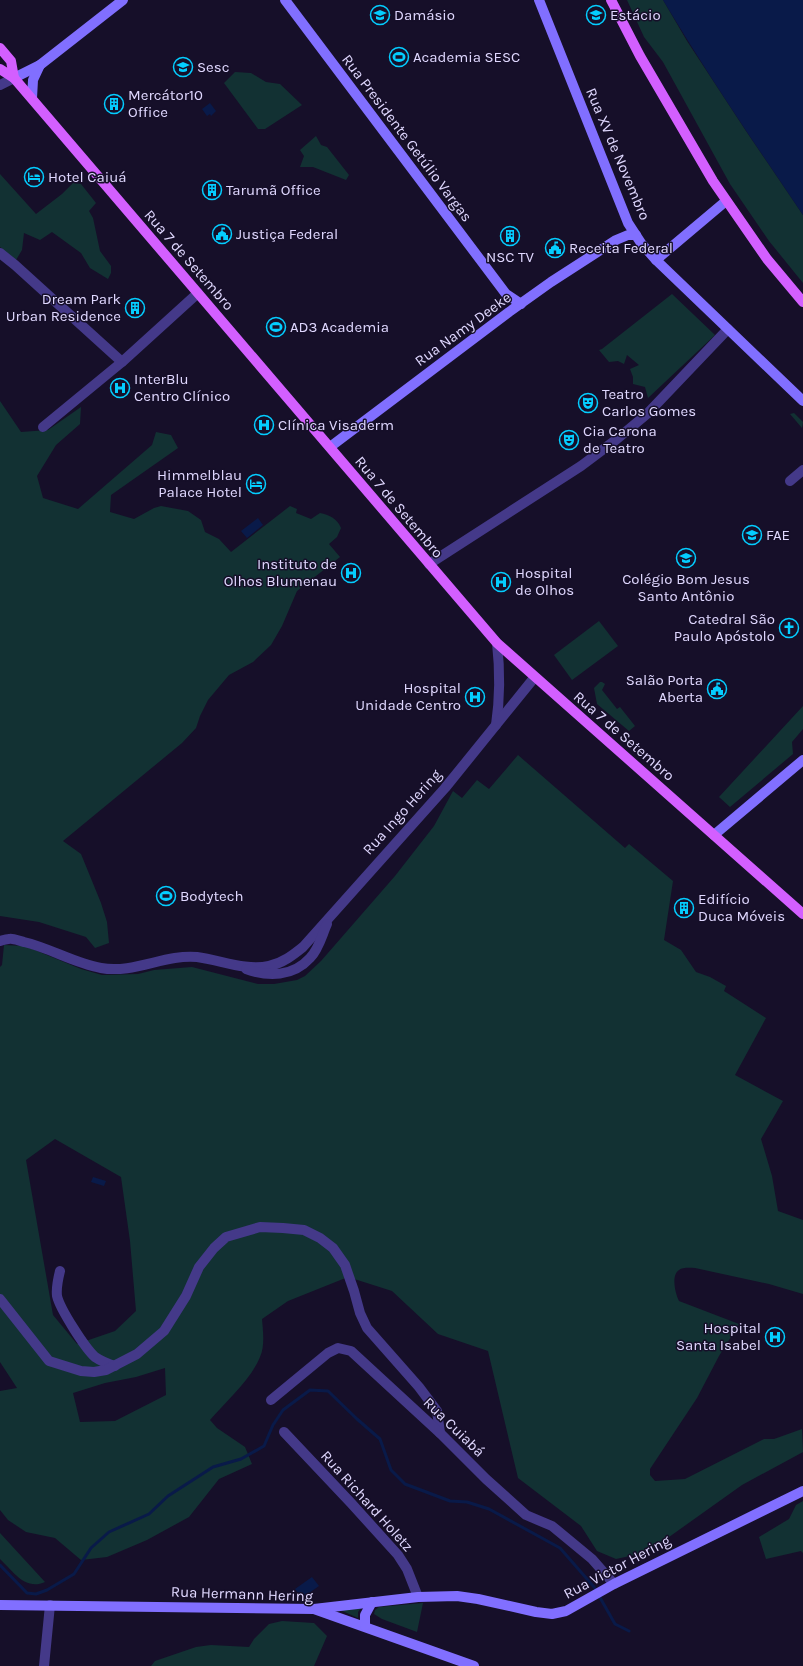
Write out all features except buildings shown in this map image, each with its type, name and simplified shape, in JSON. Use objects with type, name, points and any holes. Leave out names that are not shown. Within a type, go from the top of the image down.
[{"type":"main road","points":[[611,0],[640,56],[726,201],[767,259],[803,302]]},
{"type":"main road","name":"Rua 7 de Setembro","points":[[0,48],[11,61],[14,78]]},
{"type":"main road","name":"Rua 7 de Setembro","points":[[0,69],[14,78],[32,98],[497,643],[534,678],[803,914]]},
{"type":"street","points":[[0,85],[40,65],[123,0]]},
{"type":"street","name":"Rua Presidente Getúlio Vargas","points":[[285,0],[506,294],[521,304]]},
{"type":"street","name":"Rua XV de Novembro","points":[[539,0],[628,223],[656,260],[803,401]]},
{"type":"street","points":[[32,98],[34,80],[40,65]]},
{"type":"street","points":[[656,260],[726,201]]},
{"type":"street","name":"Rua Namy Deeke","points":[[616,240],[628,223]]},
{"type":"street","name":"Rua Namy Deeke","points":[[330,446],[509,312],[616,240],[628,235],[636,235]]},
{"type":"street","points":[[0,254],[15,265],[122,362]]},
{"type":"street","points":[[43,427],[122,362],[198,293]]},
{"type":"street","name":"Rua Presidente Getúlio Vargas","points":[[506,294],[509,312]]},
{"type":"street","points":[[429,564],[581,466],[617,439],[647,414],[728,329]]},
{"type":"street","points":[[790,481],[803,470]]},
{"type":"street","points":[[496,727],[499,708],[497,643]]},
{"type":"street","name":"Rua Ingo Hering","points":[[237,966],[269,966],[283,962],[303,947],[445,788],[496,727],[534,678]]},
{"type":"street","points":[[714,835],[803,760]]},
{"type":"street","name":"Rua Ingo Hering","points":[[0,941],[9,939],[25,942],[55,951],[86,965],[116,970],[167,960],[197,957],[237,966],[259,974],[271,975],[286,972],[301,966],[314,954],[330,917]]},
{"type":"street","points":[[0,1300],[49,1361],[81,1371],[94,1372],[106,1370],[137,1354],[164,1332],[186,1296],[199,1267],[214,1248],[226,1237],[260,1227],[304,1230],[320,1238],[333,1248],[345,1265],[366,1328],[419,1387],[437,1411],[440,1433]]},
{"type":"street","points":[[60,1271],[58,1297],[70,1321],[84,1344],[95,1357],[106,1364],[115,1366]]},
{"type":"street","name":"Rua Cuiabá","points":[[271,1400],[328,1352],[338,1348],[351,1351],[440,1433],[486,1479],[520,1510],[526,1515],[552,1526],[592,1559],[614,1584]]},
{"type":"street","name":"Rua Richard Holetz","points":[[284,1432],[398,1555],[407,1569],[418,1597]]},
{"type":"street","name":"Rua Victor Hering","points":[[314,1609],[418,1597],[457,1596],[552,1614],[566,1611],[614,1584],[803,1491]]},
{"type":"street","points":[[365,1626],[365,1615],[372,1602]]},
{"type":"street","name":"Rua Hermann Hering","points":[[0,1605],[314,1609],[474,1666]]},
{"type":"street","points":[[44,1666],[50,1605]]},
{"type":"green space","points":[[627,0],[663,0],[687,41],[803,215],[803,283],[769,241],[730,184],[663,62],[644,37]]},
{"type":"green space","points":[[235,72],[251,73],[266,82],[280,84],[302,105],[265,129],[258,129],[224,83]]},
{"type":"green space","points":[[316,136],[321,145],[327,147],[349,175],[346,180],[313,167],[300,167],[304,156],[300,150]]},
{"type":"green space","points":[[0,174],[36,214],[62,194],[73,183],[81,184],[96,203],[89,211],[93,218],[100,251],[111,266],[111,273],[108,279],[90,268],[81,253],[52,232],[40,240],[24,233],[22,250],[16,260],[0,247]]},
{"type":"green space","points":[[672,294],[715,335],[648,398],[645,387],[633,384],[633,377],[630,369],[639,365],[627,355],[624,364],[618,361],[609,362],[599,350]]},
{"type":"green space","points":[[0,401],[21,432],[48,430],[81,407],[80,424],[56,445],[37,476],[43,498],[78,509],[152,445],[156,432],[171,435],[178,448],[111,495],[110,512],[134,519],[154,508],[161,506],[188,511],[201,520],[205,532],[219,539],[231,552],[290,506],[297,509],[296,513],[311,519],[320,513],[330,516],[335,519],[341,528],[337,537],[329,544],[340,557],[297,591],[282,626],[271,645],[253,662],[229,675],[208,700],[196,728],[182,743],[63,841],[81,854],[107,922],[109,943],[95,948],[86,937],[39,922],[0,916]]},
{"type":"green space","points":[[794,413],[803,422],[802,428],[790,414]]},
{"type":"green space","points":[[599,621],[618,646],[572,680],[554,655]]},
{"type":"green space","points":[[600,682],[605,684],[602,690],[617,709],[620,707],[635,726],[629,731],[597,704],[594,688]]},
{"type":"green space","points":[[803,706],[803,729],[792,742],[793,754],[730,807],[719,797]]},
{"type":"green space","points":[[518,755],[625,848],[629,844],[673,881],[664,940],[681,950],[696,972],[710,977],[726,986],[724,991],[766,1018],[735,1075],[783,1101],[761,1139],[772,1176],[778,1211],[803,1220],[803,1294],[769,1284],[695,1268],[682,1268],[677,1272],[674,1284],[679,1301],[739,1324],[719,1356],[697,1398],[650,1469],[650,1475],[655,1481],[685,1479],[764,1439],[774,1439],[802,1429],[803,1452],[742,1485],[648,1552],[616,1559],[597,1551],[581,1526],[518,1478],[488,1351],[438,1334],[392,1291],[348,1277],[288,1301],[262,1319],[263,1348],[256,1366],[238,1390],[210,1420],[217,1428],[245,1447],[252,1464],[219,1479],[189,1517],[147,1540],[107,1557],[81,1560],[55,1538],[26,1532],[8,1520],[0,1510],[0,1391],[17,1388],[0,1362],[0,967],[2,965],[4,945],[25,946],[81,969],[102,975],[138,974],[154,970],[192,967],[258,984],[274,984],[297,980],[305,976],[321,961],[395,876],[434,826],[453,791],[462,798],[477,780],[489,789]],"holes":[[[55,1139],[121,1177],[130,1241],[136,1311],[115,1331],[77,1344],[53,1315],[26,1160]],[[165,1368],[166,1395],[115,1421],[80,1422],[73,1393],[105,1383],[136,1377]]]},
{"type":"green space","points":[[803,1501],[803,1553],[801,1551],[766,1559],[759,1537],[789,1519],[796,1505]]},
{"type":"green space","points":[[0,1533],[45,1582],[31,1584],[25,1582],[0,1559]]},
{"type":"green space","points":[[423,1603],[417,1632],[382,1619],[374,1614],[375,1610],[379,1607]]},
{"type":"green space","points":[[362,1607],[358,1612],[358,1618],[338,1609]]},
{"type":"green space","points":[[282,1621],[314,1623],[327,1636],[314,1666],[151,1666],[155,1661],[196,1647],[211,1645],[249,1647],[254,1639],[269,1624]]},
{"type":"water","points":[[663,0],[803,0],[803,215],[714,82]]},
{"type":"water","points":[[210,103],[216,111],[211,116],[210,114],[207,116],[202,109]]},
{"type":"water","points":[[258,518],[263,525],[247,538],[241,531]]},
{"type":"water","points":[[93,1177],[106,1181],[104,1186],[91,1182]]},
{"type":"water","points":[[312,1577],[319,1586],[302,1598],[295,1589]]},
{"type":"waterway","points":[[0,1565],[27,1593],[36,1594],[47,1590],[74,1574],[91,1548],[109,1532],[149,1514],[168,1496],[213,1467],[241,1459],[264,1446],[273,1425],[283,1410],[310,1390],[328,1391],[380,1439],[391,1470],[405,1484],[450,1501],[467,1502],[489,1509],[560,1548],[594,1587],[615,1624],[629,1631]]},
{"type":"place","name":"Damásio","points":[[380,15]]},
{"type":"place","name":"Estácio","points":[[596,15]]},
{"type":"place","name":"Academia SESC","points":[[399,57]]},
{"type":"place","name":"Sesc","points":[[183,67]]},
{"type":"place","name":"Mercátor10 Office","points":[[114,104]]},
{"type":"place","name":"Hotel Caiuá","points":[[34,177]]},
{"type":"place","name":"Tarumã Office","points":[[212,190]]},
{"type":"place","name":"Justiça Federal","points":[[222,234]]},
{"type":"place","name":"NSC TV","points":[[510,236]]},
{"type":"place","name":"Receita Federal","points":[[555,248]]},
{"type":"place","name":"Dream Park Urban Residence","points":[[135,308]]},
{"type":"place","name":"AD3 Academia","points":[[276,327]]},
{"type":"place","name":"InterBlu Centro Clínico","points":[[120,388]]},
{"type":"place","name":"Teatro Carlos Gomes","points":[[588,403]]},
{"type":"place","name":"Clínica Visaderm","points":[[264,425]]},
{"type":"place","name":"Cia Carona de Teatro","points":[[569,440]]},
{"type":"place","name":"Himmelblau Palace Hotel","points":[[256,484]]},
{"type":"place","name":"FAE","points":[[752,535]]},
{"type":"place","name":"Colégio Bom Jesus Santo Antônio","points":[[686,558]]},
{"type":"place","name":"Instituto de Olhos Blumenau","points":[[351,573]]},
{"type":"place","name":"Hospital de Olhos","points":[[501,582]]},
{"type":"place","name":"Catedral São Paulo Apóstolo","points":[[789,628]]},
{"type":"place","name":"Salão Porta Aberta","points":[[717,689]]},
{"type":"place","name":"Hospital Unidade Centro","points":[[475,697]]},
{"type":"place","name":"Bodytech","points":[[166,896]]},
{"type":"place","name":"Edifício Duca Móveis","points":[[684,908]]},
{"type":"place","name":"Hospital Santa Isabel","points":[[775,1337]]}]
